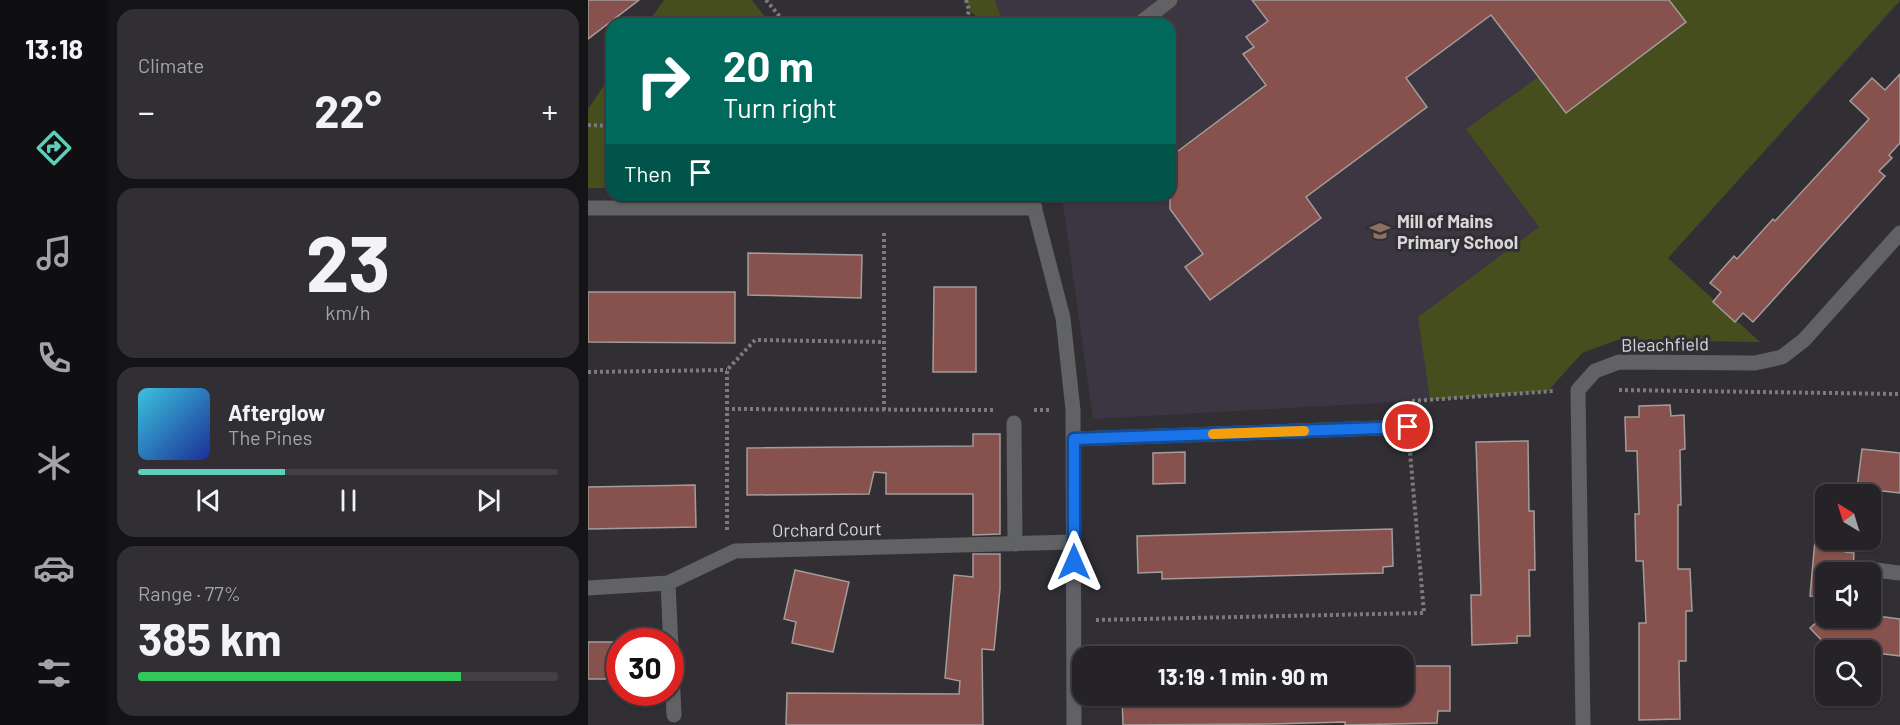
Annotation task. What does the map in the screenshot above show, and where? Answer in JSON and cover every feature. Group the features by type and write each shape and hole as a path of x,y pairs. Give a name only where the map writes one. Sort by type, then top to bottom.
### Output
{"street":[{"path":"1147,18 1170,0"},
{"path":"588,208 884,208 1033,202 1063,318 1073,410 1074,725"},
{"name":"Bleachfield","path":"1578,390 1595,371 1619,362 1755,363 1782,357 1804,340 1900,233"},
{"path":"1578,390 1583,725"},
{"path":"1014,423 1015,544"},
{"path":"1074,439 1408,427"},
{"name":"Orchard Court","path":"588,588 668,582 735,551 1073,542"},
{"path":"1881,571 1900,573"},
{"path":"668,582 674,715"}],"path":[{"path":"766,0 781,18"},
{"path":"966,0 969,10 967,18"},
{"path":"588,125 606,126"},
{"path":"884,208 884,410"},
{"path":"735,551 727,536 727,370 755,340 884,342"},
{"path":"588,372 727,370"},
{"path":"1407,401 1578,390 1900,394"},
{"path":"726,409 1002,410"},
{"path":"1024,410 1073,410"},
{"path":"1074,620 1424,613 1408,427"}],"shaded area":[{"name":"Mill of Mains Primary School","path":"995,0 1900,0 1548,391 1093,419 1062,201 1176,201 1176,18 1002,18"}],"green space":[{"path":"664,0 752,0 766,18 651,18"},
{"path":"966,0 995,0 1002,18 978,18 969,10"},
{"path":"1669,0 1900,0 1668,258 1760,342 1617,340 1582,353 1548,391 1430,400 1418,317 1539,227 1466,129 1538,77 1567,113 1685,22"},
{"path":"606,83 606,188 588,188 588,109"}],"building":[{"path":"588,0 639,0 615,18 606,18 606,25 588,39"},
{"path":"1252,0 1669,0 1686,22 1566,113 1491,15 1406,78 1427,107 1306,197 1321,218 1210,300 1185,267 1203,254 1170,209 1170,201 1176,201 1176,152 1266,85 1243,54 1254,47 1246,37 1268,21"},
{"path":"1900,74 1900,143 1889,155 1892,158 1879,171 1885,176 1753,322 1743,313 1735,322 1713,302 1721,292 1710,283 1734,256 1737,259 1773,219 1775,221 1869,119 1850,101 1872,78 1885,90"},
{"path":"748,253 862,255 861,298 748,295"},
{"path":"934,287 976,287 976,372 933,372"},
{"path":"588,292 735,292 735,343 588,342"},
{"path":"1670,405 1671,416 1684,415 1685,449 1680,450 1681,505 1678,505 1678,569 1690,569 1692,611 1686,611 1686,661 1679,661 1680,719 1639,720 1639,623 1646,623 1643,561 1636,561 1635,514 1639,514 1637,451 1626,451 1625,417 1639,417 1639,406"},
{"path":"973,434 1000,434 1000,534 973,535 973,494 886,494 886,473 874,472 869,494 747,495 747,448 973,446"},
{"path":"1528,441 1529,511 1534,511 1535,570 1529,570 1530,636 1517,636 1517,643 1472,645 1471,595 1481,595 1476,442"},
{"path":"1862,449 1900,453 1900,493 1881,491 1881,484 1858,484"},
{"path":"1185,452 1185,483 1153,484 1153,453"},
{"path":"695,485 696,527 588,529 588,487"},
{"path":"1392,529 1393,566 1383,567 1383,573 1162,579 1162,572 1138,573 1137,536"},
{"path":"1815,540 1815,550 1845,550 1845,552 1854,553 1854,562 1815,562 1815,596 1810,596"},
{"path":"973,554 1000,554 1000,589 994,650 982,649 983,725 786,725 787,693 959,694 960,681 945,678 954,575 973,577"},
{"path":"795,570 849,582 833,652 792,643 796,622 784,619"},
{"path":"1881,616 1900,619 1900,656 1881,654 1881,640 1821,640 1810,628 1815,624 1815,628 1881,628"},
{"path":"588,642 606,642 606,679 588,679"},
{"path":"1414,666 1450,666 1450,711 1438,711 1437,723 1123,725 1122,706 1414,706"}],"slow traffic":[{"path":"1213,434 1304,431"}],"place":[{"name":"Mill of Mains Primary School","path":"1380,231"}],"route":[{"path":"1074,562 1074,439 1408,427"}]}
